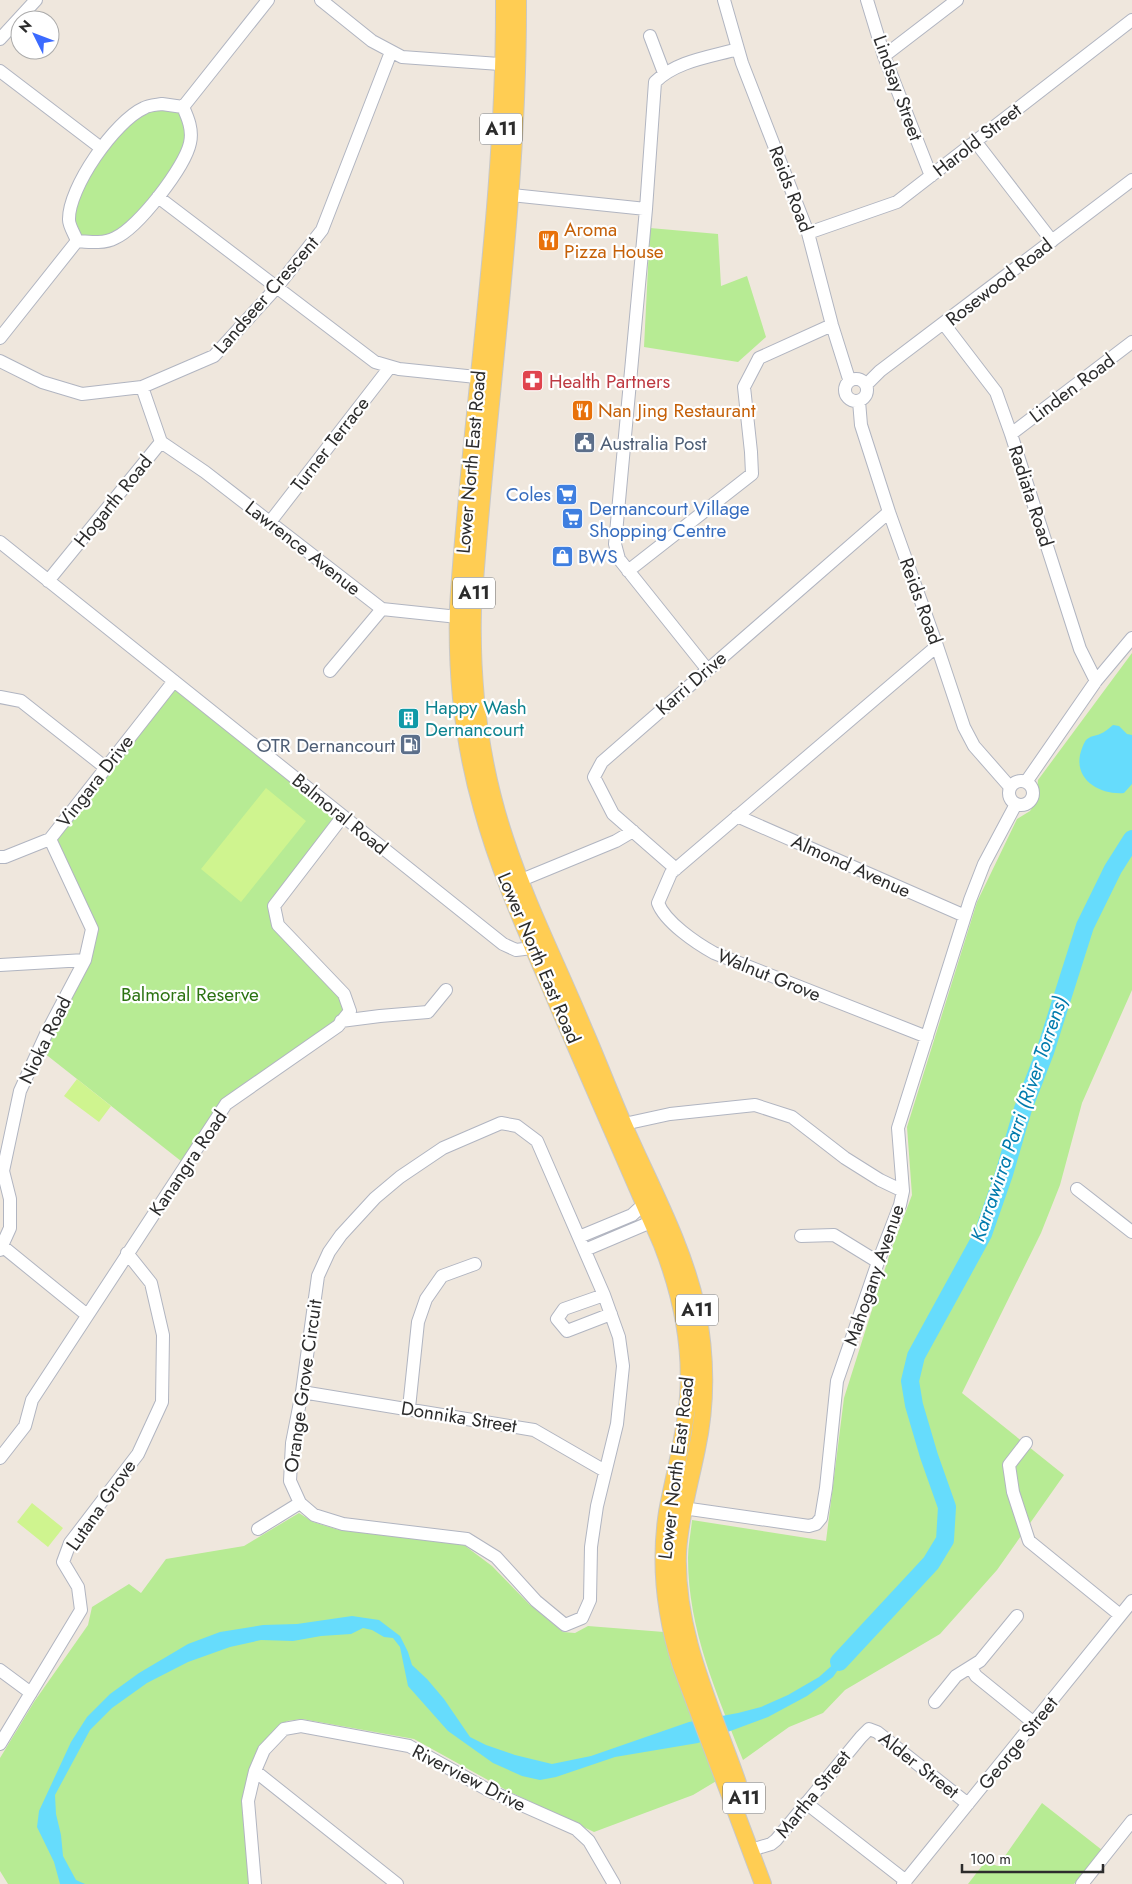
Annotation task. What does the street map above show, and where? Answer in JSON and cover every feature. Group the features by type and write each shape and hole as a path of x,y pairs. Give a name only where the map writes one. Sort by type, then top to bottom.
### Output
{"main road":[{"name":"Lower North East Road","path":"504,0 515,148 504,194 486,378 458,617 460,686 469,755 484,817 652,1205 687,1272 697,1312 703,1348 704,1394 697,1450 676,1507 664,1554 667,1605 677,1653 697,1688 756,1849 774,1884"},
{"name":"Lower North East Road","path":"510,65 518,0"},
{"name":"Lower North East Road","path":"486,378 475,586 473,668 477,716 489,782 505,839 514,883"},
{"name":"Lower North East Road","path":"652,1205 652,1222 676,1283 683,1314 688,1358 686,1412 676,1507"},
{"name":"Lower North East Road","path":"756,1849 763,1884"}],"street":[{"path":"0,39 36,0"},
{"path":"182,106 268,0"},
{"path":"320,0 372,41 391,52 407,58 510,65"},
{"name":"Reids Road","path":"724,0 738,49 808,232 832,324 848,376 852,380"},
{"name":"Lindsay Street","path":"867,0 884,56 931,176"},
{"path":"884,56 957,0"},
{"name":"Harold Street","path":"808,232 897,202 1132,20"},
{"path":"650,36 664,73"},
{"path":"708,669 619,559 615,544 646,210 655,82 664,73 680,65 738,49"},
{"name":"Landseer Crescent","path":"0,361 42,382 82,394 142,388 214,356 277,287 322,230 391,52"},
{"path":"0,71 102,148"},
{"path":"77,241 69,221 71,203 79,184 102,148 128,118 144,107 162,104 182,106"},
{"path":"77,241 96,242 115,239 130,228 158,197 184,161 191,142 190,122 182,106"},
{"path":"975,142 1052,241"},
{"name":"Rosewood Road","path":"866,385 880,372 1132,180"},
{"path":"504,194 646,210"},
{"path":"158,197 375,362 390,367 486,378"},
{"path":"0,338 77,241"},
{"path":"628,571 752,474 744,387 759,358 832,324"},
{"name":"Radiata Road","path":"944,324 996,392 1080,649 1096,681"},
{"name":"Linden Road","path":"1011,434 1130,348"},
{"name":"Turner Terrace","path":"270,522 390,367"},
{"path":"858,379 866,385 866,395 859,401 851,400 846,392 846,386 852,380 858,379"},
{"name":"Hogarth Road","path":"48,581 161,442 142,388"},
{"name":"Reids Road","path":"859,401 861,425 889,512 938,646 964,727 974,746 1010,788"},
{"name":"Lawrence Avenue","path":"161,442 205,472 382,609"},
{"name":"Karri Drive","path":"673,871 613,814 594,777 602,762 889,512"},
{"name":"Balmoral Road","path":"0,542 503,944 516,950 541,947"},
{"path":"330,671 382,609 458,617"},
{"path":"1026,782 1096,681 1132,638"},
{"path":"673,871 938,646"},
{"name":"Vingara Drive","path":"0,857 5,857 50,839 174,682"},
{"path":"0,697 21,701 106,768"},
{"path":"1015,782 1026,782 1032,787 1031,798 1026,804 1016,804 1010,798 1010,788 1015,782"},
{"name":"Mahogany Avenue","path":"676,1507 809,1526 816,1524 821,1518 837,1381 878,1262 900,1205 903,1191 898,1128 965,916 984,864 1016,804"},
{"path":"341,1022 350,1011 344,994 278,926 274,906 343,816"},
{"name":"Almond Avenue","path":"737,816 965,916"},
{"path":"514,883 616,841 632,831"},
{"name":"Nioka Road","path":"1,1248 10,1228 10,1199 3,1171 20,1091 47,1032 85,960 92,929 50,839"},
{"name":"Walnut Grove","path":"673,871 658,903 660,911 705,948 732,962 926,1037"},
{"path":"0,964 85,960"},
{"path":"341,1022 380,1016 428,1012 446,990"},
{"name":"Kanangra Road","path":"0,1458 25,1426 32,1400 86,1315 226,1104 338,1026 341,1022"},
{"path":"617,1125 670,1114 755,1105 792,1117 846,1158 880,1180 903,1191"},
{"name":"Orange Grove Circuit","path":"500,1123 518,1126 537,1141 585,1250 619,1337 623,1366 617,1424 597,1506 591,1547 590,1600 582,1618 565,1625 536,1600 496,1558 467,1539 343,1524 314,1515 300,1504 290,1481 292,1443 302,1392 318,1276 329,1252 341,1235 375,1198 400,1177 443,1148 500,1123"},
{"path":"1077,1188 1132,1232"},
{"path":"579,1237 652,1205"},
{"path":"585,1250 652,1222"},
{"path":"801,1236 834,1234 878,1262"},
{"path":"1,1248 86,1315"},
{"name":"Lutana Grove","path":"0,1744 81,1610 78,1587 63,1562 70,1543 138,1454 162,1402 163,1335 151,1283 127,1254"},
{"path":"409,1408 418,1322 426,1299 442,1276 474,1264"},
{"path":"604,1295 564,1309 557,1319 567,1330 611,1314"},
{"name":"Donnika Street","path":"302,1392 409,1408 534,1430 605,1471"},
{"path":"1026,1443 1008,1465 1013,1492 1029,1541 1120,1616"},
{"path":"258,1529 300,1504"},
{"name":"George Street","path":"904,1883 1132,1601"},
{"path":"935,1702 956,1676 980,1661 1017,1616"},
{"path":"971,1668 976,1676 1034,1723"},
{"path":"0,1670 31,1693"},
{"name":"Riverview Drive","path":"255,1884 248,1801 255,1771 264,1750 284,1729 302,1726 409,1746 488,1790 576,1829 589,1841 614,1884"},
{"name":"Alder Street","path":"869,1730 877,1732 968,1804"},
{"name":"Martha Street","path":"756,1849 774,1842 860,1737 869,1730"},
{"path":"255,1771 398,1884"},
{"path":"806,1802 904,1883"},
{"path":"1082,1884 1132,1822"}],"green space":[{"path":"144,107 183,107 190,123 184,161 115,239 77,241 71,203 101,148"},
{"path":"650,228 718,234 721,286 747,276 766,337 738,362 644,347"},
{"path":"1132,653 1132,990 1082,1103 1060,1185 1041,1233 962,1393 1064,1475 997,1570 940,1634 845,1690 823,1713 789,1727 743,1760 714,1686 693,1611 689,1585 688,1558 692,1520 826,1541 844,1398 890,1253 912,1195 907,1127 977,902 1017,819 1030,811 1038,800 1038,780"},
{"name":"Balmoral Reserve","path":"174,681 343,816 274,907 278,926 350,1011 226,1104 186,1165 39,1049 92,929 50,839"},
{"path":"266,788 306,821 241,902 201,869"},
{"path":"77,1079 111,1106 99,1122 64,1096"},
{"path":"32,1503 63,1528 48,1547 17,1522"},
{"path":"299,1513 313,1522 339,1530 464,1545 492,1566 529,1604 563,1632 575,1633 588,1626 664,1632 718,1780 693,1795 594,1832 506,1790 414,1739 302,1719 287,1721 273,1733 250,1768 249,1884 8,1884 0,1871 0,1758 34,1702 88,1625 92,1607 129,1584 141,1593 166,1559 244,1546"},
{"path":"1042,1803 1102,1850 1074,1884 968,1884 985,1862 998,1866"}],"water":[{"path":"1113,725 1119,726 1127,734 1132,735 1132,784 1124,793 1107,792 1099,789 1086,779 1080,764 1080,753 1086,740 1102,733"},
{"path":"352,1616 379,1620 400,1636 412,1665 444,1699 470,1737 515,1755 552,1764 591,1756 689,1722 761,1707 788,1695 819,1677 855,1645 833,1677 807,1696 768,1717 698,1743 615,1757 556,1777 540,1780 522,1776 493,1763 448,1731 408,1686 400,1647 393,1638 384,1637 372,1630 363,1628 351,1634 321,1636 293,1641 261,1640 230,1647 188,1662 147,1683 112,1708 90,1730 55,1795 63,1856 76,1880 85,1884 60,1884 54,1862 37,1827 39,1811 71,1742 87,1717 110,1694 139,1673 188,1644 220,1632 263,1625 297,1624"}],"waterway":[{"name":"Karrawirra Parri (River Torrens)","path":"839,1662 931,1563 945,1540 947,1507 914,1405 910,1381 916,1356 983,1234 1004,1174 1023,1109 1045,1052 1085,926 1113,869 1132,839"}],"place":[{"name":"Aroma Pizza House","path":"548,240"},
{"name":"Health Partners","path":"533,381"},
{"name":"Nan Jing Restaurant","path":"582,410"},
{"name":"Australia Post","path":"584,443"},
{"name":"Coles","path":"567,494"},
{"name":"Dernancourt Village Shopping Centre","path":"573,519"},
{"name":"BWS","path":"562,556"},
{"name":"Happy Wash Dernancourt","path":"409,718"},
{"name":"OTR Dernancourt","path":"411,745"}]}
